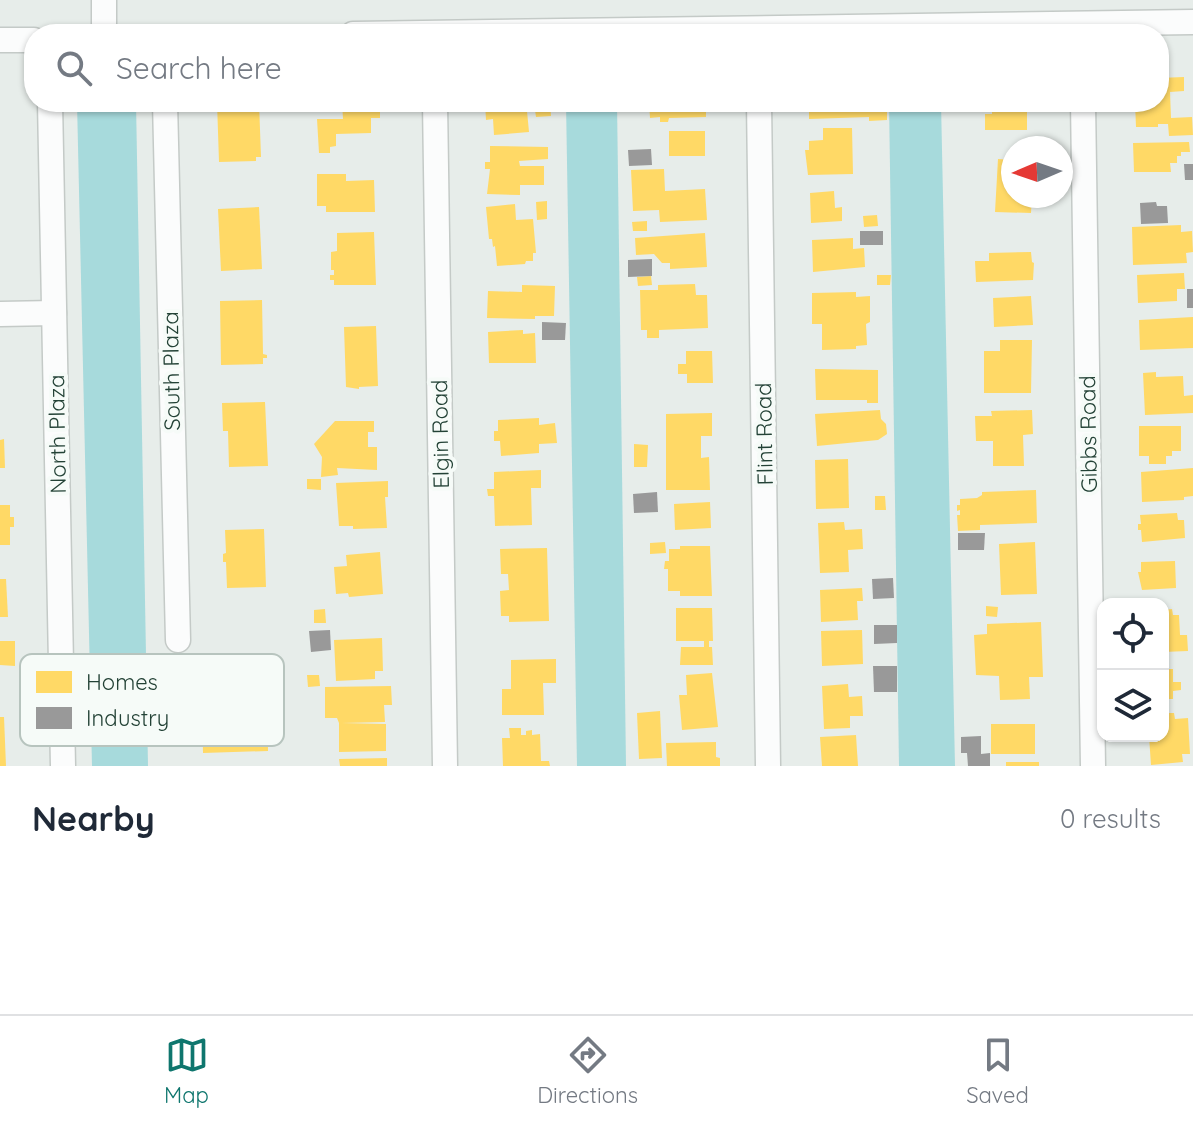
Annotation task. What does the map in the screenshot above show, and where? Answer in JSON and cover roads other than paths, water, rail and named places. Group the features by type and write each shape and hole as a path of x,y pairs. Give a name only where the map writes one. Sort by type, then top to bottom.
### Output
{"street":[{"path":"104,0 104,24"},
{"path":"946,24 1081,19 1193,22"},
{"path":"0,40 24,40"},
{"name":"North Plaza","path":"50,112 61,654"},
{"name":"South Plaza","path":"165,112 178,640"},
{"name":"Elgin Road","path":"435,112 445,766"},
{"name":"Flint Road","path":"759,112 768,766"},
{"name":"Gibbs Road","path":"1083,112 1093,766"},
{"path":"0,314 54,313"},
{"name":"North Plaza","path":"63,746 63,766"}],"water":[{"path":"77,112 136,112 146,654 89,654"},
{"path":"566,112 617,112 626,766 577,766"},
{"path":"889,112 941,112 955,766 899,766"},
{"path":"92,746 148,746 148,766 92,766"}]}
